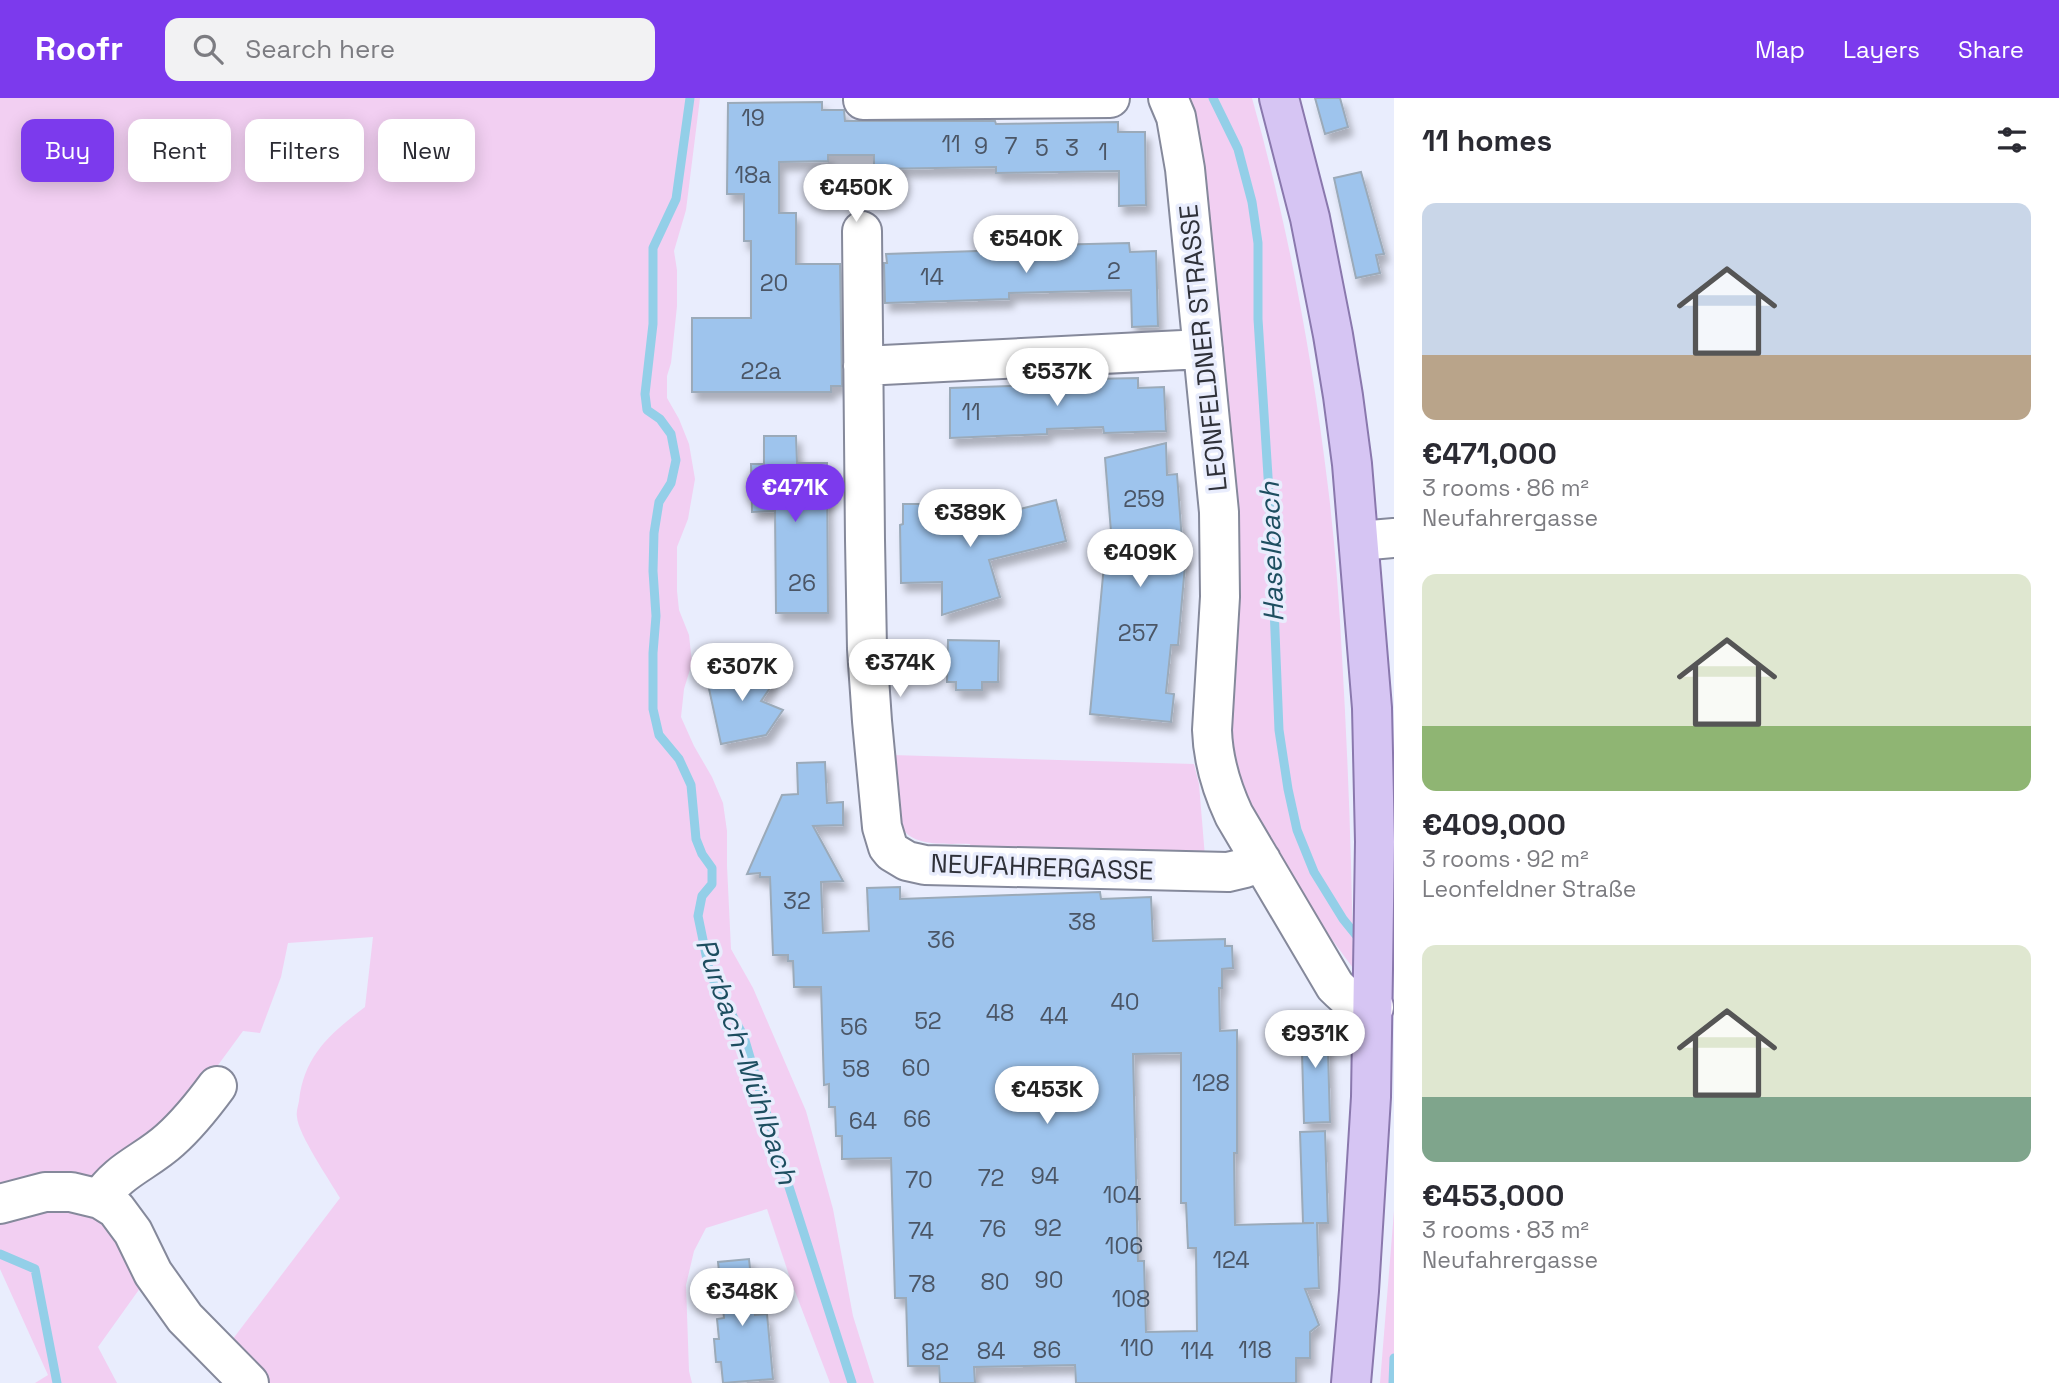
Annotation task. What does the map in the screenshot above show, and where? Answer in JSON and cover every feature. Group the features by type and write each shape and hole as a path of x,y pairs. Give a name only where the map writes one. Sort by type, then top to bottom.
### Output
{"main road":[{"path":"1279,98 1310,218 1334,335 1352,464 1376,539 1372,714 1375,803 1374,992 1365,1210 1350,1383"}],"street":[{"path":"863,100 1110,98"},
{"name":"LEONFELDNER STRASSE","path":"1168,98 1176,117 1185,169 1216,477 1220,597 1212,720 1213,752 1223,790 1234,815 1335,986 1361,1006 1374,992"},
{"name":"NEUFAHRERGASSE","path":"862,231 868,661 882,827 888,847 907,861 925,865 1228,872 1261,860"},
{"path":"863,366 1203,349"},
{"path":"100,1199 119,1175 169,1141 217,1086"},
{"path":"0,1204 21,1197 57,1191 100,1199 116,1209 133,1232 153,1273 185,1318 249,1383"}],"shaded area":[{"path":"0,98 700,98 686,210 674,251 677,306 671,363 667,376 667,398 689,444 695,479 688,519 677,547 679,610 689,635 692,663 684,689 681,717 723,803 727,831 731,949 753,988 806,1111 833,1209 853,1316 874,1383 830,1383 767,1209 706,1228 694,1251 686,1285 689,1371 692,1383 260,1383 226,1348 340,1198 303,1134 297,1111 302,1085 313,1058 330,1036 365,1007 373,937 288,943 281,977 260,1033 243,1031 194,1098 112,1170 83,1179 0,1195"},
{"path":"1187,98 1252,98 1298,291 1322,438 1336,572 1348,773 1353,968 1271,850 1243,798 1230,757"},
{"path":"892,755 1194,764 1199,784 1205,857 971,850 970,844 924,842 915,839 902,828"},
{"path":"73,1204 117,1226 148,1277 98,1347 117,1383 35,1383 48,1375 0,1269 0,1214"},
{"path":"1394,1211 1394,1383 1380,1383"}],"building":[{"path":"1315,98 1340,98 1348,127 1325,134"},
{"path":"822,102 822,110 844,110 845,121 995,121 996,124 1118,122 1118,132 1145,132 1146,205 1119,206 1119,171 996,173 996,167 874,169 874,155 828,155 828,161 779,162 779,213 796,213 796,264 840,264 842,386 831,386 831,392 692,392 692,318 751,318 751,241 744,241 744,194 727,194 728,103"},
{"path":"1361,172 1384,254 1376,255 1380,273 1356,278 1334,178"},
{"path":"1129,243 1130,252 1156,251 1158,326 1132,327 1131,290 1009,293 1009,299 885,303 886,254 1008,250 1008,246"},
{"path":"1138,378 1138,388 1164,387 1166,431 1104,433 1103,427 1047,429 1047,434 950,438 950,388 1045,385 1045,380"},
{"path":"764,436 796,436 797,463 827,463 828,613 776,613 775,511 752,512 751,464 764,464"},
{"path":"1166,443 1167,475 1177,474 1183,554 1186,554 1178,645 1171,645 1166,693 1174,694 1171,722 1090,714 1106,544 1112,544 1105,458"},
{"path":"1056,500 1066,541 989,560 1000,597 942,615 942,582 901,583 900,525 903,524 903,504 943,504 944,528"},
{"path":"948,640 999,641 998,682 982,682 982,690 956,690 956,682 947,682"},
{"path":"752,665 771,676 772,685 761,701 783,710 766,735 721,744 706,675"},
{"path":"825,762 827,803 843,802 843,825 813,826 843,881 821,882 823,933 869,931 867,888 900,887 900,899 1100,892 1101,899 1151,897 1153,941 1225,939 1225,946 1232,946 1233,968 1222,969 1222,988 1219,988 1220,1031 1237,1030 1235,1225 1314,1223 1303,1223 1300,1132 1325,1131 1328,1223 1317,1223 1319,1288 1305,1289 1319,1325 1310,1332 1310,1358 1296,1358 1296,1383 1076,1383 1075,1365 974,1367 975,1383 940,1383 939,1366 908,1366 906,1298 895,1298 891,1158 842,1159 842,1136 836,1136 835,1107 829,1107 829,1084 824,1085 821,987 794,987 793,961 788,961 788,955 773,955 770,877 760,877 760,873 747,874 782,795 798,794 797,763","holes":["1181,1053 1181,1203 1186,1203 1188,1248 1196,1248 1197,1331 1146,1332 1144,1261 1138,1261 1133,1054"]},
{"path":"1301,1017 1327,1017 1330,1122 1304,1123"},
{"path":"749,1259 755,1315 767,1314 773,1379 723,1383 721,1362 716,1362 714,1339 719,1339 717,1319 724,1318 718,1262"}],"waterway":[{"name":"Purbach-Mühlbach","path":"690,98 676,199 653,248 653,324 645,394 647,410 660,419 671,434 676,460 671,483 659,502 654,533 656,616 653,709 659,735 679,759 691,785 696,839 712,868 712,884 702,896 698,916 710,974 744,1037 852,1383"},
{"name":"Haselbach","path":"1213,98 1238,149 1252,202 1258,243 1258,319 1270,508 1279,730 1288,789 1297,830 1314,872 1343,919 1360,940"},
{"path":"0,1254 35,1269 57,1383"},
{"name":"Haselbach","path":"1393,1383 1394,1358"}]}
